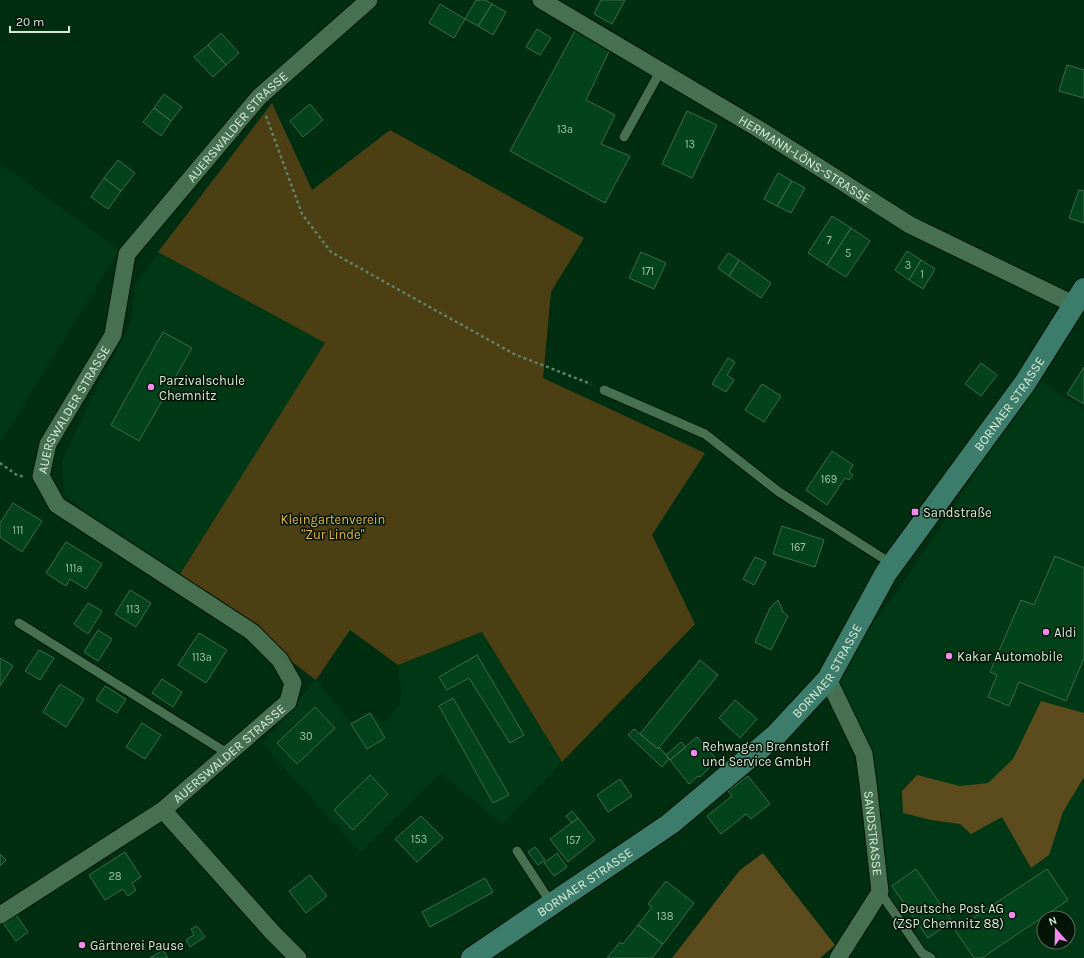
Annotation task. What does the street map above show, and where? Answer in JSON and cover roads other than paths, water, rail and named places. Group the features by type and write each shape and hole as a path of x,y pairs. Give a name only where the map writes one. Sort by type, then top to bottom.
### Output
{"main road":[{"name":"BORNAER STRASSE","path":"472,958 551,903 670,824 776,735 828,680 892,564 1025,383 1079,297"}],"street":[{"name":"AUERSWALDER STRASSE","path":"0,915 163,810 227,753 288,702 292,683 280,660 252,632 57,505 41,476 48,444 113,334 127,254 259,97 369,0"},
{"name":"HERMANN-LÖNS-STRASSE","path":"541,0 757,128 910,225 1079,297"},
{"name":"SANDSTRASSE","path":"828,680 864,754 880,892 838,958"},
{"name":"AUERSWALDER STRASSE","path":"163,810 272,932 298,958"}],"lane":[{"path":"624,137 660,70"},
{"path":"604,390 705,434 779,492 892,564"},
{"path":"19,623 227,753"},
{"path":"517,851 551,903"},
{"path":"880,892 922,954 931,958"}],"place":[{"name":"Parzivalschule Chemnitz","path":"151,387"},
{"name":"Sandstraße","path":"915,512"},
{"name":"Aldi","path":"1046,632"},
{"name":"Kakar Automobile","path":"949,656"},
{"name":"Rehwagen Brennstoff und Service GmbH","path":"694,753"},
{"name":"Deutsche Post AG (ZSP Chemnitz 88)","path":"1012,915"},
{"name":"Gärtnerei Pause","path":"82,945"}],"park label":[{"name":"Kleingartenverein \"Zur Linde\"","path":"333,526"}]}
